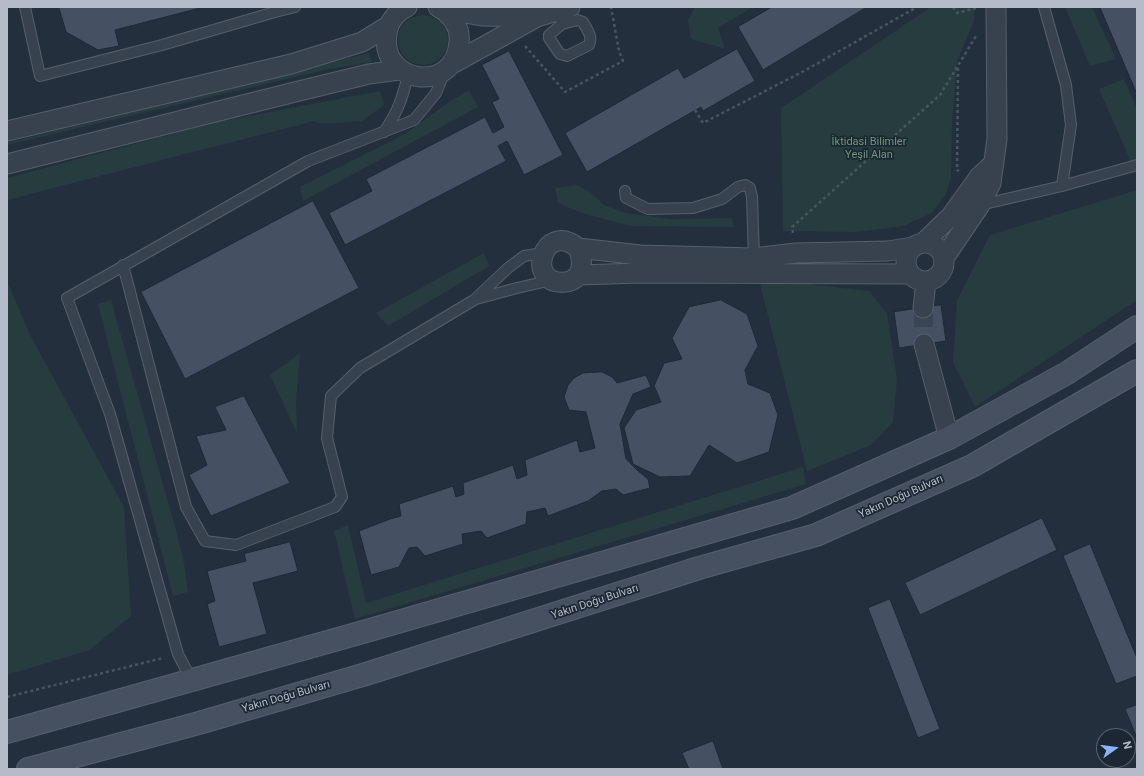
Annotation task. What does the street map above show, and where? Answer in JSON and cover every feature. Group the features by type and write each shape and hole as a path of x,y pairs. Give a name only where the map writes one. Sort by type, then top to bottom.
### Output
{"main road":[{"path":"7,732 142,693 192,681 792,508 949,438 1067,373 1137,327"},
{"name":"Yakın Doğu Bulvarı","path":"28,769 199,723 366,674 699,568 816,535 972,466 1137,371"}],"street":[{"path":"440,8 482,16 537,17 564,14"},
{"path":"440,8 452,18 458,28 460,40 458,53 448,67"},
{"path":"944,258 980,205 991,183 997,139 992,9"},
{"path":"397,14 385,38 387,50 391,61 404,72 417,78 427,78 436,75 537,17"},
{"path":"7,130 291,64 362,42 397,14"},
{"path":"7,164 369,74 404,72"},
{"path":"923,308 918,278 905,263 909,251 951,216 979,178 994,163"},
{"path":"564,241 572,243 578,248 582,256 582,265 578,275 567,282 558,282 548,278 540,263 543,253 551,243 564,241"},
{"path":"578,248 640,255 754,258 796,253 888,251 928,243 938,248 944,258 942,271 933,280 918,278 640,273 578,275"},
{"path":"924,344 949,438"}],"lane":[{"path":"25,7 40,76 162,45 275,9 296,7"},
{"path":"1044,7 1066,85 1071,125 1062,186"},
{"path":"192,681 178,654 110,414 67,298 308,161 414,120 436,94 448,67"},
{"path":"384,132 396,114 402,98 404,72"},
{"path":"980,205 1062,186 1137,164"},
{"path":"625,191 626,198 648,209 694,208 722,199 738,187 744,185 750,188 752,197 754,258"},
{"path":"124,265 186,507 205,541 236,545 335,507 342,497 327,438 331,396 360,368 474,300 508,268 524,256 543,253"},
{"path":"474,300 552,280"}],"path":[{"path":"695,110 703,123 804,71 917,7"},
{"path":"954,7 957,13 979,7 992,9"},
{"path":"796,253 792,227 940,95 976,35"},
{"path":"958,67 957,170 979,178"},
{"path":"7,697 178,654"}],"green space":[{"path":"695,7 753,7 718,28 725,49 691,39 688,20"},
{"name":"İktidasi Bilimler Yeşil Alan","path":"928,7 975,7 974,21 957,61 952,123 951,178 946,194 932,213 903,226 855,232 783,231 781,108 928,9"},
{"path":"1065,7 1092,7 1116,59 1090,66"},
{"path":"418,15 428,15 441,22 448,35 448,45 441,58 428,65 418,65 409,61 402,54 398,45 398,35 402,26 409,19"},
{"path":"369,53 372,62 329,69 7,145 7,143"},
{"path":"1124,79 1137,109 1137,159 1131,162 1099,89"},
{"path":"469,90 478,107 303,201 300,187 405,134 449,102"},
{"path":"380,91 384,105 362,121 323,124 314,121 7,200 7,178 217,122"},
{"path":"576,185 590,192 604,205 625,213 671,219 732,218 734,227 631,226 582,213 558,203 555,188"},
{"path":"1137,190 1137,300 975,407 953,362 957,301 990,235"},
{"path":"484,253 489,266 388,326 376,313"},
{"path":"7,281 30,335 124,507 131,616 90,650 7,675"},
{"path":"791,282 869,291 887,313 897,379 893,422 871,445 807,471 760,284"},
{"path":"111,300 184,563 188,592 173,596 98,304"},
{"path":"300,353 296,403 297,433 270,375"},
{"path":"803,467 806,484 355,619 334,531 348,525 366,603"}],"building":[{"path":"204,7 115,30 119,46 98,50 66,32 59,8"},
{"path":"772,7 867,7 763,70 738,27"},
{"path":"1100,7 1137,7 1137,94"},
{"path":"737,49 755,81 703,111 701,107 587,172 565,133 678,68 684,78"},
{"path":"509,51 563,155 524,175 507,141 498,146 506,161 345,245 329,213 372,191 366,179 485,117 493,133 504,127 492,102 499,99 482,65"},
{"path":"313,201 359,288 185,379 141,292"},
{"path":"721,300 747,314 758,346 745,370 748,384 770,393 778,415 769,452 737,463 709,445 690,476 660,477 633,464 624,428 636,410 661,402 654,386 664,363 682,359 672,338 689,307"},
{"path":"941,305 946,341 899,348 894,312"},
{"path":"602,372 612,377 617,383 646,375 651,387 633,394 620,424 626,459 648,479 650,488 623,495 616,489 602,491 588,501 548,516 545,508 527,512 526,524 487,538 481,531 462,534 463,544 425,556 417,547 409,548 399,567 371,575 359,531 401,516 399,504 453,486 456,497 464,494 463,483 513,465 517,479 527,475 525,460 577,440 580,452 595,448 586,412 569,410 564,397 568,385 574,378 583,373"},
{"path":"244,396 290,483 211,516 189,475 207,465 196,436 226,430 215,407"},
{"path":"1042,518 1057,550 920,615 905,583"},
{"path":"290,542 298,571 253,583 267,634 219,647 207,604 215,601 207,571 246,561 244,554"},
{"path":"1090,544 1137,658 1137,676 1116,684 1063,556"},
{"path":"890,599 940,729 918,738 868,608"},
{"path":"1137,705 1137,738 1136,728 1133,728 1125,709"},
{"path":"713,741 723,769 689,769 682,753"}],"tunnel":[{"path":"923,308 924,344"}]}
